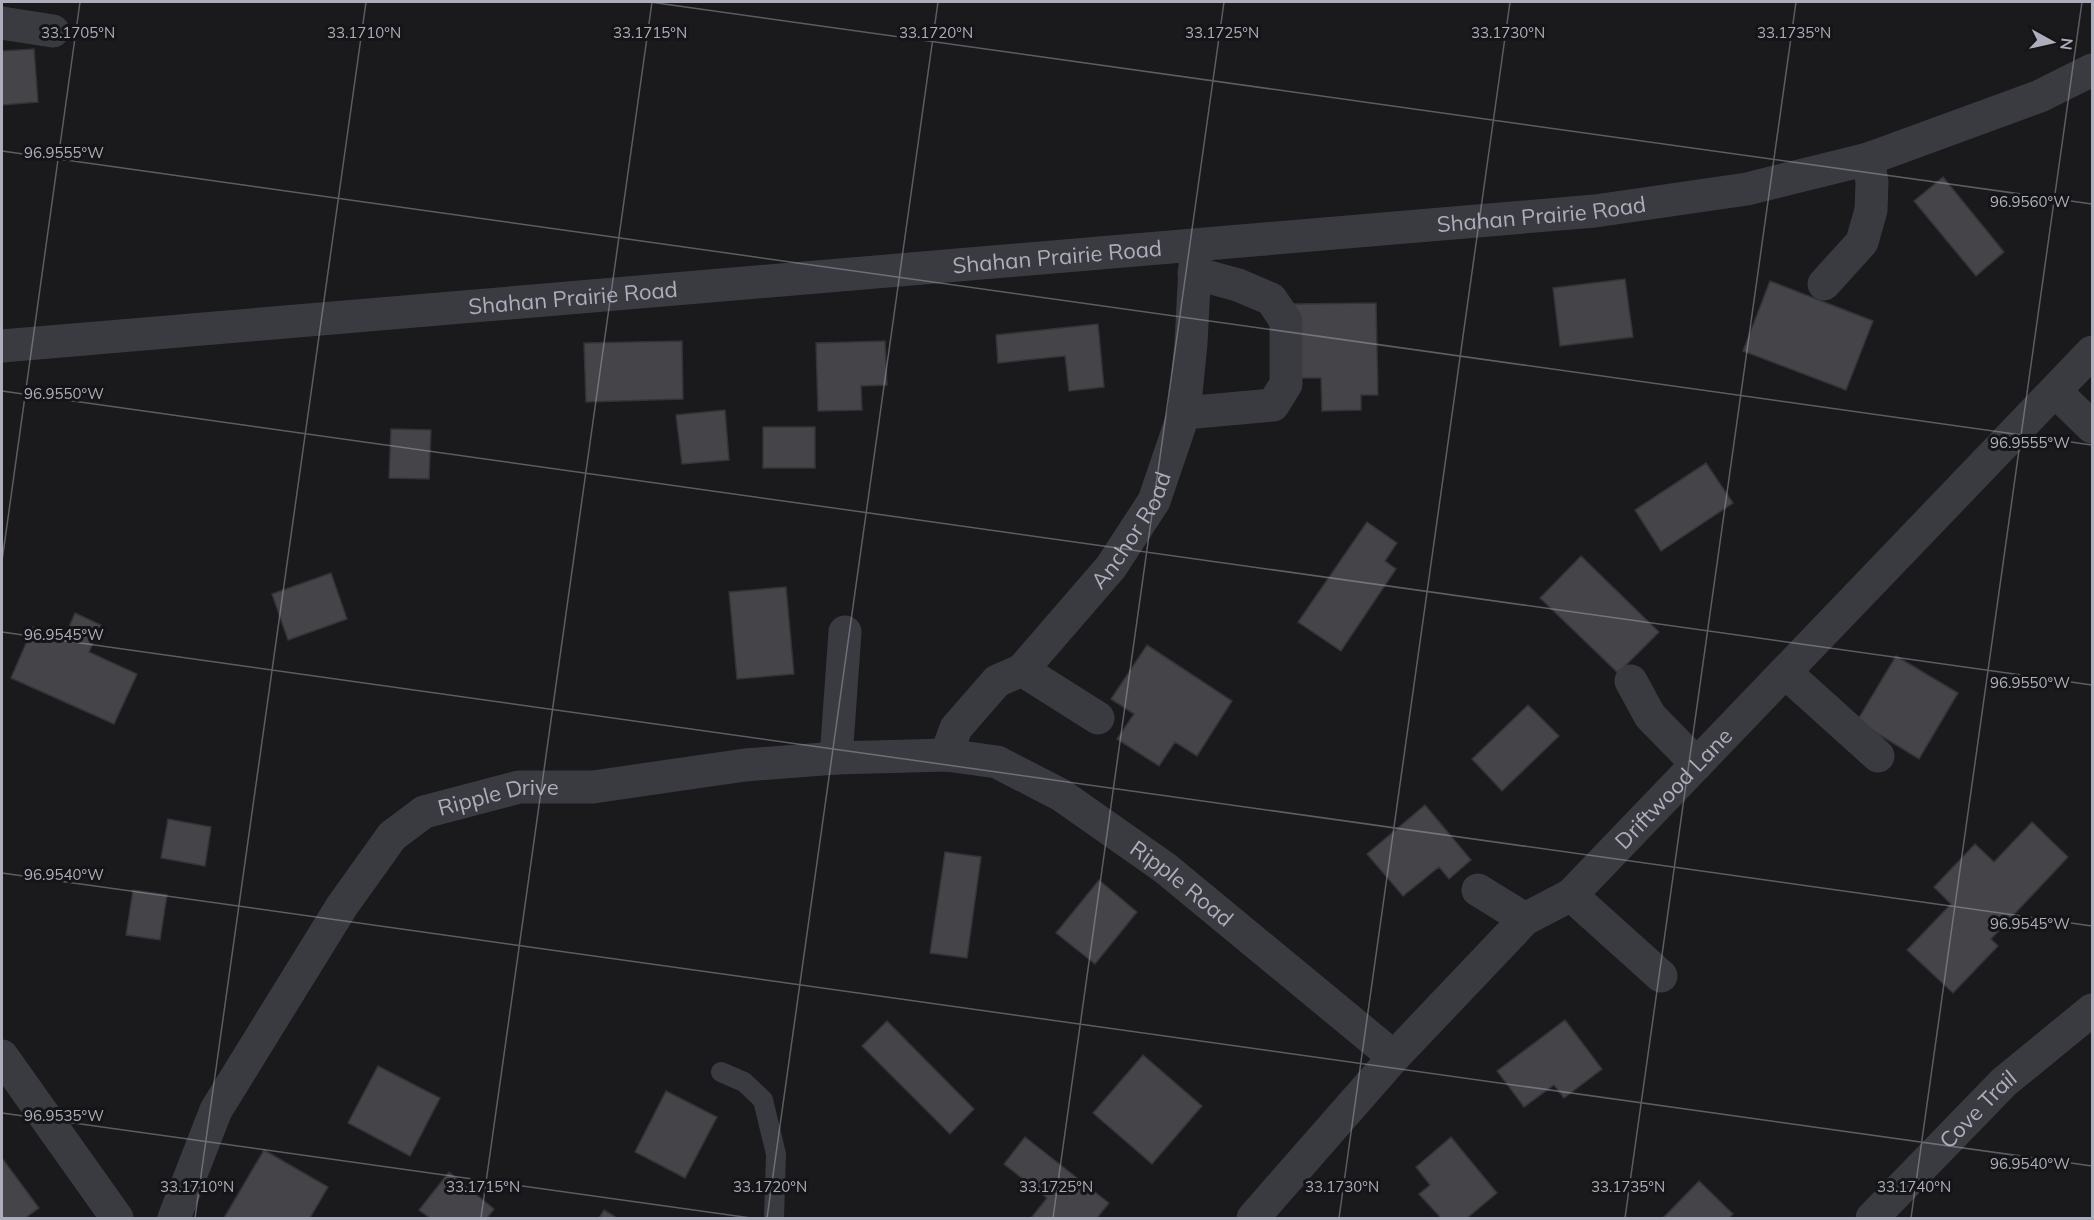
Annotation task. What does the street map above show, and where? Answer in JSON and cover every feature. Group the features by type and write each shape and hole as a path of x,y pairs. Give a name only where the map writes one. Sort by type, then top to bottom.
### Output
{"street":[{"path":"2,23 53,31"},
{"name":"Shahan Prairie Road","path":"2,344 1195,260 1595,211 1747,189 1868,159 2040,96 2092,70"},
{"path":"1824,284 1862,242 1871,210 1872,182 1868,159"},
{"path":"1184,413 1274,405 1286,384 1286,321 1270,299 1238,285 1195,260"},
{"name":"Anchor Road","path":"946,755 956,728 997,681 1022,670 1111,567 1154,501 1184,413 1191,343 1195,260"},
{"name":"Driftwood Lane","path":"1252,1218 1394,1057 1525,919 1571,895 2092,352"},
{"path":"2056,392 2092,427"},
{"path":"836,758 844,632"},
{"path":"1022,670 1098,718"},
{"path":"1785,672 1878,756"},
{"path":"1630,681 1650,716 1697,764"},
{"name":"Ripple Drive","path":"174,1218 216,1110 342,906 392,836 424,812 519,787 593,787 745,765 836,758 946,755"},
{"name":"Ripple Road","path":"946,755 997,762 1061,795 1166,868 1394,1057"},
{"path":"1478,890 1525,919"},
{"path":"1571,895 1660,976"},
{"name":"Cove Trail","path":"1872,1218 2004,1082 2092,1010"},
{"path":"6,1072 117,1218"}],"lane":[{"path":"721,1072 744,1082 763,1100 776,1154 774,1218"}],"building":[{"path":"34,49 38,102 2,105 2,51"},
{"path":"1943,177 2004,252 1976,276 1914,201"},
{"path":"1625,279 1633,337 1560,346 1553,288"},
{"path":"1770,281 1873,321 1846,390 1743,351"},
{"path":"1376,303 1378,395 1361,395 1361,410 1322,411 1321,378 1294,378 1293,304"},
{"path":"1098,324 1104,387 1069,391 1065,356 998,363 996,335"},
{"path":"682,341 683,399 586,402 584,343"},
{"path":"885,341 887,385 861,386 862,410 818,411 816,343"},
{"path":"725,410 729,460 682,464 676,415"},
{"path":"763,427 815,427 815,468 763,468"},
{"path":"391,429 431,430 429,479 389,478"},
{"path":"1706,463 1733,503 1661,551 1635,510"},
{"path":"1367,522 1397,543 1385,561 1396,569 1341,651 1298,622"},
{"path":"1581,556 1659,632 1618,673 1540,598"},
{"path":"331,573 347,619 288,640 272,594"},
{"path":"786,587 794,674 737,679 729,592"},
{"path":"75,613 101,625 89,652 137,674 114,724 11,678 33,627 63,641"},
{"path":"1147,645 1232,701 1197,756 1175,742 1159,766 1117,739 1134,714 1111,699"},
{"path":"1896,656 1958,693 1919,759 1857,721"},
{"path":"1528,705 1559,736 1502,791 1472,759"},
{"path":"1425,805 1471,860 1449,879 1439,867 1403,896 1367,854"},
{"path":"168,819 211,827 205,866 161,858"},
{"path":"2032,822 2068,857 1991,939 1998,946 1953,993 1907,950 1951,904 1934,887 1975,844 1994,862"},
{"path":"945,852 981,857 967,958 930,953"},
{"path":"1099,880 1137,912 1095,964 1056,933"},
{"path":"133,890 167,895 160,940 126,935"},
{"path":"1565,1020 1602,1069 1564,1098 1554,1085 1524,1107 1497,1071"},
{"path":"887,1021 974,1109 950,1134 862,1046"},
{"path":"1143,1055 1202,1106 1152,1164 1093,1113"},
{"path":"378,1066 440,1098 410,1156 348,1123"},
{"path":"666,1091 717,1117 685,1178 635,1152"},
{"path":"1025,1137 1109,1203 1097,1218 1031,1218 1047,1198 1004,1164"},
{"path":"1451,1137 1497,1193 1467,1218 1441,1218 1419,1194 1430,1185 1416,1167"},
{"path":"264,1150 328,1187 310,1218 224,1218"},
{"path":"2,1158 39,1208 25,1218 2,1218"},
{"path":"449,1172 494,1209 487,1218 430,1218 419,1210"},
{"path":"1699,1181 1733,1214 1729,1218 1663,1218"},
{"path":"604,1210 617,1218 599,1218"}]}
